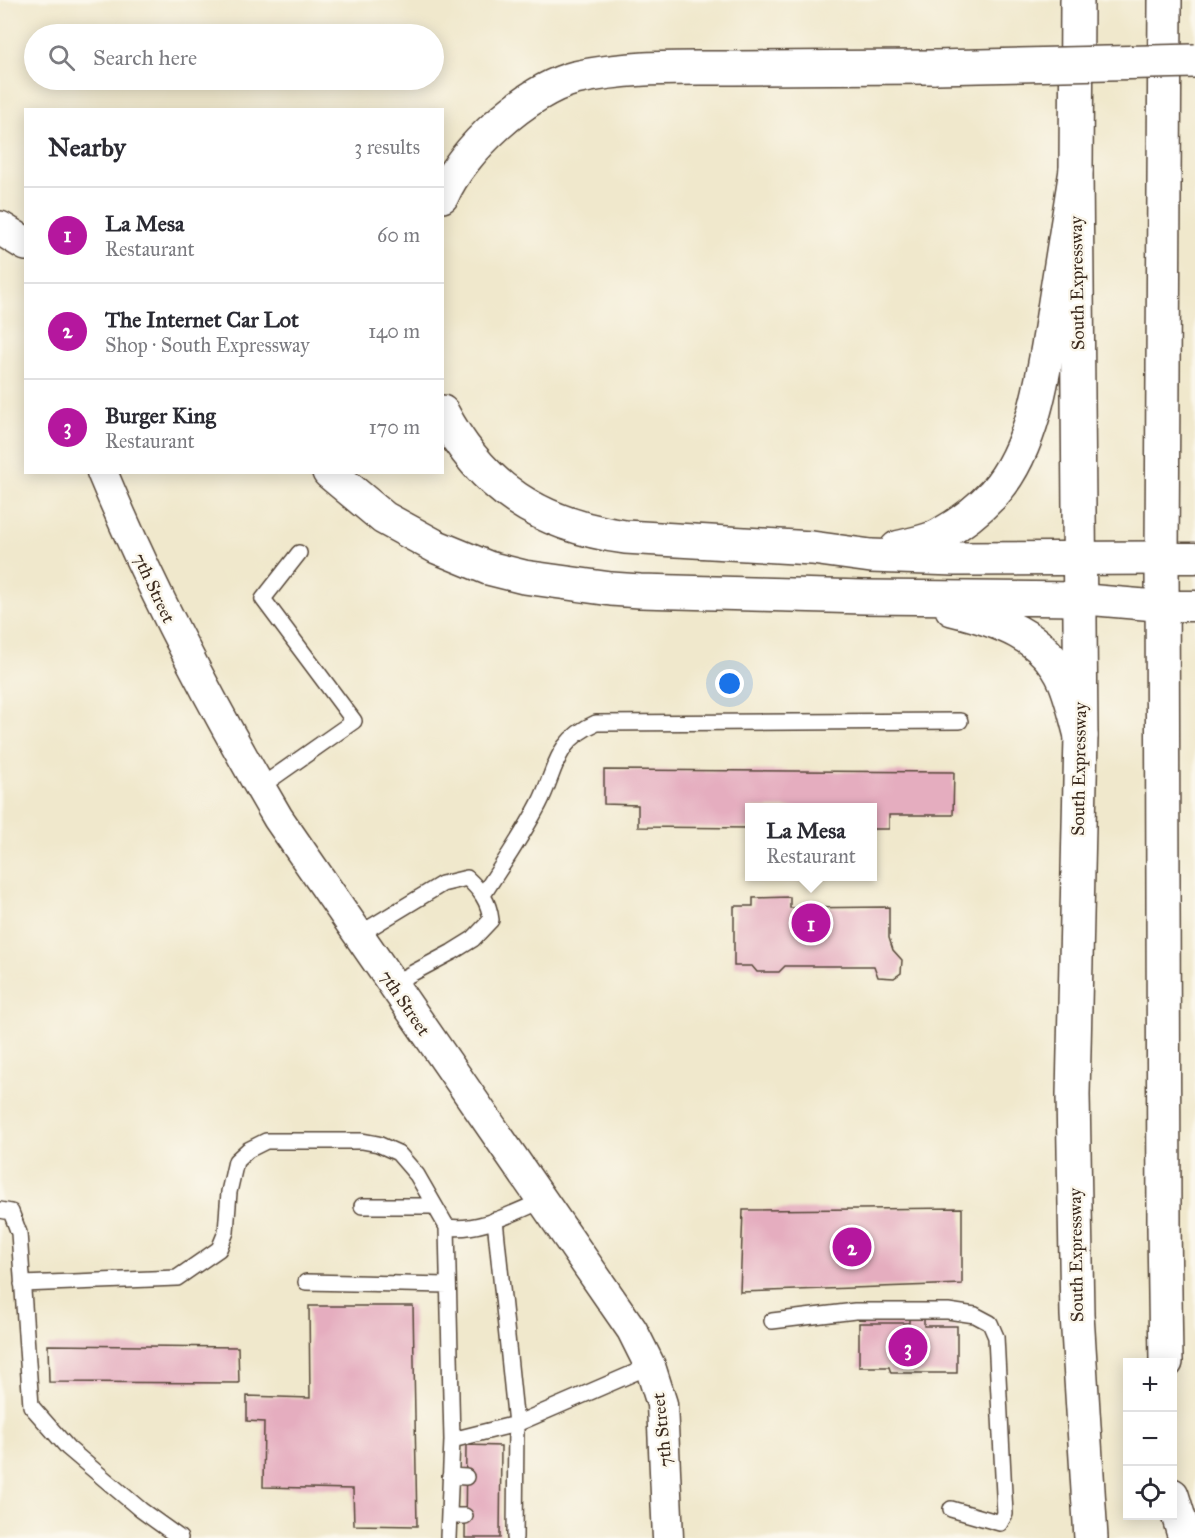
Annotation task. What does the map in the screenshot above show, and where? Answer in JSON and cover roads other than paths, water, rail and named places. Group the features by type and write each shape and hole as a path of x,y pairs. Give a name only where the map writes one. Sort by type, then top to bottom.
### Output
{"main road":[{"name":"South Expressway","path":"1077,0 1076,170 1081,736 1073,1095 1077,1315 1091,1538"},
{"path":"1165,0 1162,606 1166,1358"},
{"path":"444,193 465,159 517,108 544,92 574,79 655,69 935,67 1195,61"},
{"path":"871,556 939,536 975,511 995,492 1022,449 1035,411 1051,331 1076,170"},
{"path":"0,228 24,243"},
{"path":"444,416 457,439 492,480 527,506 565,524 595,533 625,537 801,548 871,556 955,559 1162,558"},
{"path":"330,474 384,518 437,547 488,568 524,578 640,591 864,597 1080,599"},
{"path":"864,597 948,608 985,617 1034,641 1051,657 1065,682 1081,736"},
{"path":"1072,1538 1085,1449"},
{"path":"1177,1509 1185,1538"},
{"path":"1174,1520 1175,1538"}],"street":[{"name":"7th Street","path":"103,474 160,603 226,729 278,818 632,1330 650,1366 662,1404 668,1538"},
{"path":"1162,558 1195,558"},
{"path":"1080,599 1162,606 1195,606"}],"lane":[{"path":"260,787 354,721 263,599 299,553"},
{"path":"483,895 540,803 557,757 583,728 596,723 960,720"},
{"path":"358,935 442,884 467,878 483,895 490,907 491,920 473,939 392,984"},
{"path":"22,1284 177,1278 219,1249 226,1232 229,1192 236,1161 248,1150 266,1141 362,1141 378,1144 398,1153 417,1175 447,1227 452,1440 448,1538"},
{"path":"447,1227 460,1229 495,1220 542,1201"},
{"path":"362,1206 434,1206"},
{"path":"0,1210 12,1212 19,1233 32,1406 68,1448 141,1510 180,1538"},
{"path":"495,1220 516,1424 508,1476 508,1515 515,1538"},
{"path":"306,1282 448,1285"},
{"path":"772,1321 855,1311 948,1311 975,1315 990,1323 996,1337 1005,1514 1000,1523 951,1509"},
{"path":"452,1440 516,1424 650,1366"},
{"path":"450,1476 466,1477"},
{"path":"449,1516 465,1516"}],"place":[{"name":"La Mesa","path":"811,923"},
{"name":"The Internet Car Lot","path":"852,1247"},
{"name":"Burger King","path":"908,1347"}]}
